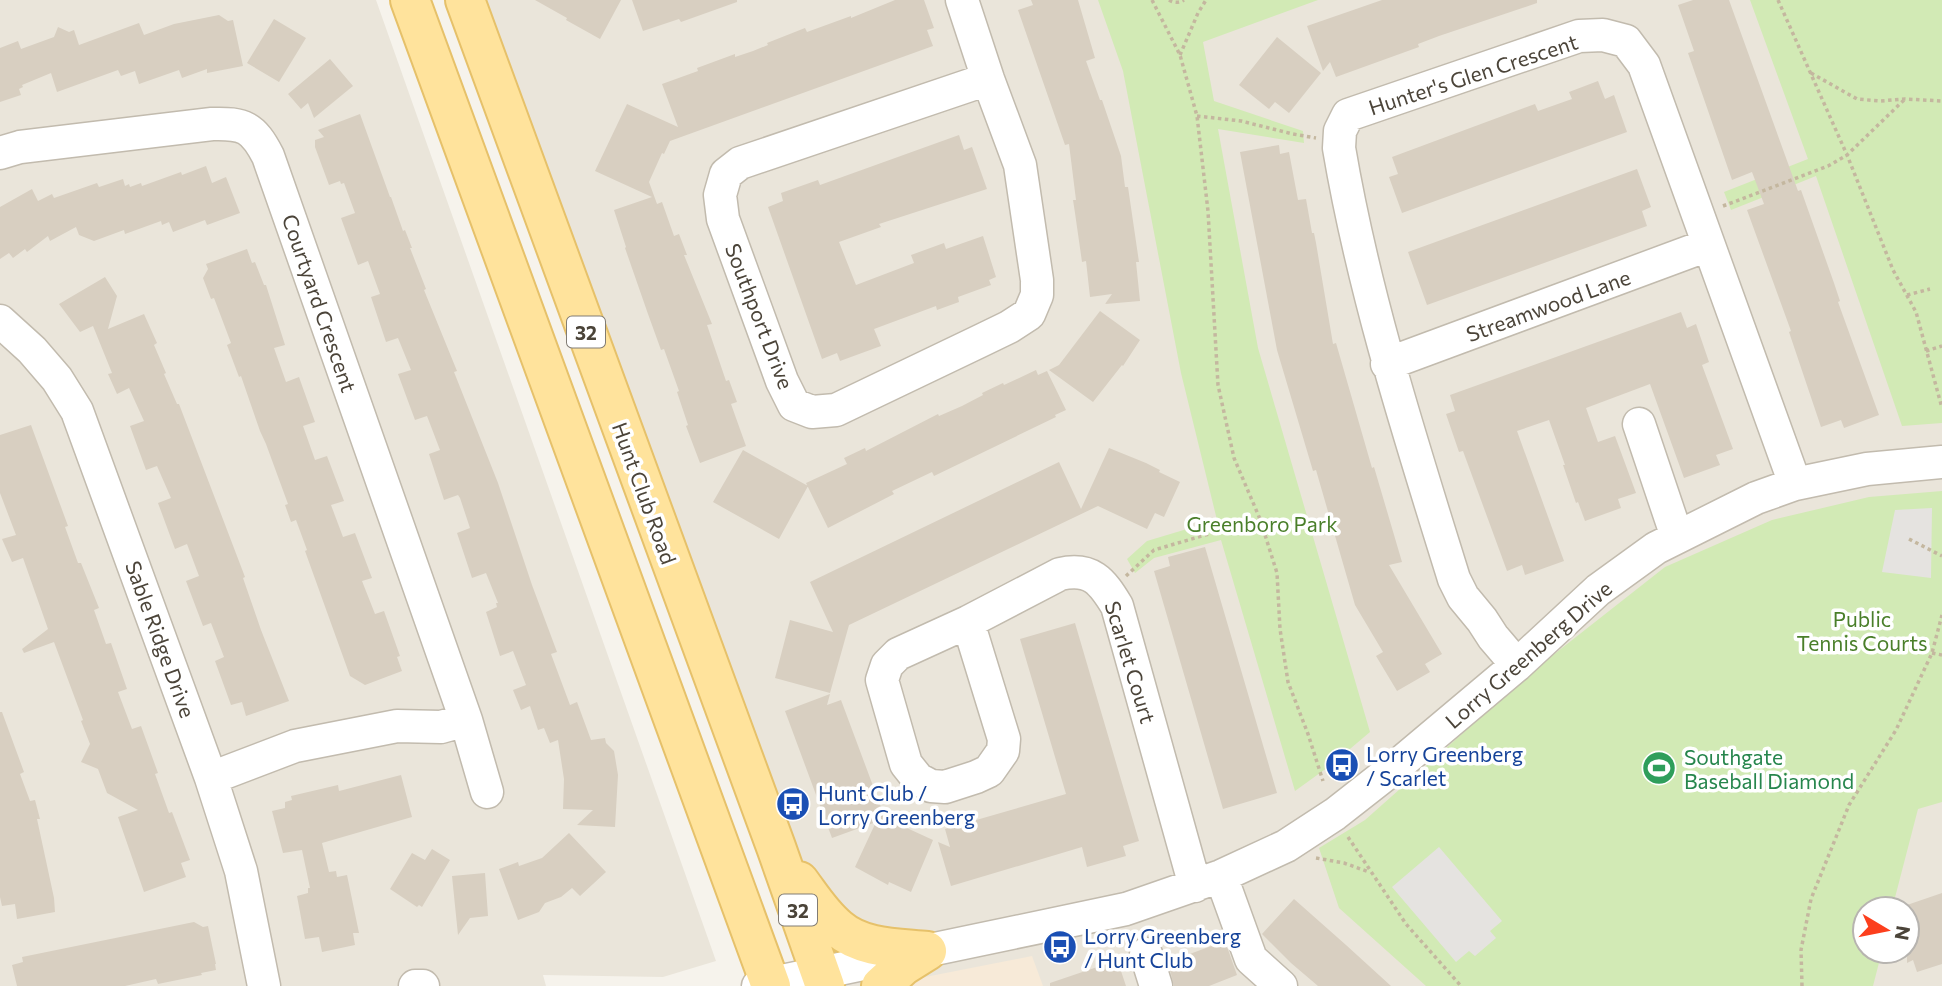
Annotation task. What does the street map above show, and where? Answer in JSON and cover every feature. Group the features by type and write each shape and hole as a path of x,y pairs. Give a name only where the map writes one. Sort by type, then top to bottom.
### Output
{"main road":[{"name":"32","path":"410,0 766,985"},
{"name":"Hunt Club Road","path":"465,0 822,979"},
{"path":"776,847 820,909 839,930 874,945 928,951"},
{"path":"881,986 903,966 928,951"}],"street":[{"name":"Southport Drive","path":"962,0 1020,165 1037,295 1029,314 1009,327 836,411 812,412 794,405 782,382 723,219 720,195 726,174 740,163 988,79"},
{"name":"Hunter's Glen Crescent","path":"1339,141 1340,131 1348,115 1578,36 1604,35 1626,41 1644,65 1795,484"},
{"name":"Courtyard Crescent","path":"0,153 20,147 212,124 240,125 259,139 268,156 466,720 487,792"},
{"path":"1339,141 1372,308 1454,579 1463,597 1517,665"},
{"name":"Streamwood Lane","path":"1387,364 1708,245"},
{"name":"Sable Ridge Drive","path":"0,321 32,350 57,379 76,411 211,778 241,871 264,986"},
{"path":"1639,424 1677,537"},
{"name":"Lorry Greenberg Drive","path":"766,985 822,979 928,951 1126,909 1208,881 1286,846 1335,814 1517,665 1598,590 1656,548 1756,498 1795,484 1867,469 1942,462"},
{"name":"Scarlet Court","path":"968,622 1004,739 1003,751 989,771 976,777 945,787 931,786 918,779 906,764 881,680 887,665 898,654 968,622 1060,574 1076,570 1094,577 1109,592 1117,606 1208,881 1251,959 1273,983"},
{"path":"211,778 295,746 397,726 441,727 466,720"},
{"path":"1146,954 1156,986"},
{"path":"415,986 423,986"}],"path":[{"path":"1152,0 1180,55 1196,116 1208,211 1218,385 1234,458 1260,519 1277,573 1280,629 1288,682 1323,781"},
{"path":"1169,0 1173,3 1184,0"},
{"path":"1180,55 1206,0"},
{"path":"1778,0 1847,155 1893,270 1916,312 1942,408"},
{"path":"1811,73 1857,99 1942,101"},
{"path":"1698,216 1828,166 1847,155 1905,99"},
{"path":"1196,116 1241,121 1293,135 1339,141"},
{"path":"1907,295 1930,289"},
{"path":"1926,351 1942,346"},
{"path":"1933,380 1942,380"},
{"path":"1109,592 1154,550 1260,519"},
{"path":"1909,538 1942,555"},
{"path":"1802,986 1801,950 1811,899 1827,856 1849,805 1896,730 1932,653 1942,615"},
{"path":"1932,653 1942,655"},
{"path":"1347,834 1406,924 1461,986"},
{"path":"1312,858 1344,863 1371,873"}],"shaded area":[{"path":"0,0 376,0 716,961 663,977 543,975 546,986 0,986"},
{"path":"483,0 1942,0 1942,986 845,986"},
{"path":"1932,508 1931,578 1882,572 1895,510"},
{"path":"1439,847 1502,921 1490,931 1496,938 1475,956 1469,951 1456,962 1392,887"},
{"path":"1032,956 1043,986 904,986 910,980"}],"green space":[{"name":"Greenboro Park","path":"1098,0 1318,0 1203,42 1214,101 1303,131 1304,143 1218,129 1258,348 1370,732 1295,791 1221,540 1154,558 1135,573 1127,559 1147,541 1217,520 1181,373 1123,71"},
{"path":"1750,0 1942,0 1942,423 1902,426 1816,176 1731,210 1724,192 1808,159"},
{"name":"Public Tennis Courts","path":"1942,491 1942,802 1918,809 1896,895 1851,895 1851,965 1878,965 1873,986 1426,986 1339,908 1319,848 1365,820 1534,670 1665,567 1772,520 1869,497"}],"building":[{"path":"535,0 621,0 600,39"},
{"path":"632,0 737,2 681,22 679,19 643,31"},
{"path":"895,0 924,0 934,28 927,30 933,46 670,141 649,182 657,204 662,202 674,236 679,234 687,255 684,255 712,324 707,325 726,381 729,380 737,402 731,404 746,446 700,463 686,426 688,425 677,392 679,391 648,314 614,210 652,197 595,171 627,104 678,127 662,84 735,54 735,57 753,51 805,28 807,32"},
{"path":"1031,0 1078,0 1095,58 1086,61 1121,156 1125,187 1128,187 1139,262 1136,262 1140,301 1105,304 1112,294 1090,297 1086,261 1082,262 1073,200 1076,200 1069,144 1065,145 1018,10 1033,5"},
{"path":"1382,0 1537,0 1537,3 1439,36 1418,44 1419,47 1336,77 1330,62 1323,71 1307,26"},
{"path":"1693,0 1729,0 1798,191 1801,190 1879,415 1844,428 1841,420 1821,427 1789,332 1791,331 1747,210 1764,204 1752,172 1732,180 1688,53 1694,51 1678,5"},
{"path":"219,15 228,21 233,20 243,66 207,73 207,69 182,78 179,70 139,84 135,71 121,76 118,70 57,92 51,73 22,85 19,89 21,95 0,102 0,48 18,41 21,49 54,37 58,27 69,32 74,30 79,45 139,23 144,35 174,24"},
{"path":"274,19 306,38 279,82 247,63"},
{"path":"1277,37 1321,73 1289,113 1275,102 1269,109 1239,85"},
{"path":"330,59 353,86 314,118 308,103 301,109 288,94"},
{"path":"1598,81 1605,99 1614,95 1627,132 1402,213 1389,177 1398,174 1392,157 1535,104 1538,111 1572,99 1569,92"},
{"path":"360,114 403,231 405,230 412,248 426,289 424,290 457,371 454,372 498,483 557,652 551,654 570,705 577,702 591,740 605,738 614,751 618,775 615,827 577,825 593,810 563,809 564,779 558,740 550,743 544,728 538,730 530,706 521,710 513,690 526,685 513,651 500,656 486,612 497,607 498,603 486,573 472,578 457,533 470,528 460,498 458,495 444,500 429,454 440,450 427,416 415,420 398,374 411,370 398,338 386,342 371,297 380,294 368,261 358,265 341,218 355,213 344,183 341,184 340,181 329,185 315,147 315,140 324,137 318,130"},
{"path":"959,135 964,150 972,147 987,189 879,224 881,227 839,242 856,285 914,263 911,255 944,243 946,249 983,236 996,277 989,280 991,285 958,297 959,302 937,310 936,306 874,329 881,346 840,361 837,353 822,359 768,207 783,201 781,193 818,180 820,185"},
{"path":"1279,145 1280,154 1289,152 1298,200 1306,199 1333,344 1336,343 1402,562 1389,565 1442,654 1425,664 1430,672 1397,691 1376,656 1383,652 1355,605 1316,470 1313,471 1277,350 1240,152"},
{"path":"206,166 212,183 226,177 240,213 207,225 205,220 173,232 169,222 162,225 161,221 125,234 124,230 94,241 79,235 76,227 50,241 48,236 27,252 25,249 13,258 9,253 0,259 0,207 32,189 38,201 52,194 54,198 97,183 99,187 123,179 125,186 141,183 142,186"},
{"path":"1637,169 1651,207 1642,211 1647,226 1427,305 1408,252"},
{"path":"247,249 252,263 255,262 266,285 285,345 274,348 286,382 299,377 315,422 303,426 315,460 327,456 344,501 331,505 343,537 355,533 372,578 362,581 375,614 384,611 400,656 397,657 402,671 365,685 350,676 296,520 291,522 285,505 288,504 227,345 231,343 214,298 211,299 203,278 208,269 206,264"},
{"path":"105,277 117,296 108,329 144,314 157,343 154,345 166,373 164,374 179,404 289,701 246,716 242,702 231,705 215,661 224,657 211,623 203,626 186,581 199,576 187,544 175,549 158,503 171,498 157,466 146,470 130,426 144,421 129,388 117,394 108,374 112,373 93,326 80,332 59,304"},
{"path":"1100,311 1140,340 1123,366 1093,402 1049,370 1059,365"},
{"path":"1681,312 1687,328 1696,324 1709,362 1702,365 1733,449 1716,455 1720,465 1684,478 1650,384 1586,408 1598,442 1615,436 1636,493 1618,499 1621,508 1585,521 1578,502 1576,503 1549,420 1517,431 1564,561 1525,575 1522,565 1507,571 1463,451 1459,452 1446,414 1455,411 1450,395"},
{"path":"1036,370 1038,375 1047,371 1066,410 934,476 932,472 892,491 894,494 828,528 806,483 847,464 844,458 865,448 866,451 938,414 939,416 962,406 983,395 982,393"},
{"path":"31,425 68,526 65,527 78,563 81,563 99,608 94,610 106,644 111,643 127,689 118,692 132,729 141,726 169,813 172,812 190,860 181,863 186,877 144,892 118,817 138,810 107,793 98,769 81,762 90,744 54,642 24,653 22,649 48,629 23,558 12,562 2,539 16,535 0,493 0,435"},
{"path":"1109,448 1146,463 1180,482 1164,517 1155,513 1147,529 1098,506 849,625 830,693 775,678 790,620 833,632 810,582 1059,462 1081,509"},
{"path":"743,450 808,486 779,539 713,502"},
{"path":"1205,547 1277,793 1223,809 1154,571 1170,566 1168,557"},
{"path":"1075,623 1139,841 1123,846 1126,856 1087,867 1082,847 951,886 938,842 950,847 945,829 1066,794 1020,639"},
{"path":"830,694 827,705 841,700 885,818 933,840 911,892 889,882 888,885 855,867 876,822 832,838 785,711"},
{"path":"0,712 24,772 20,774 30,801 35,800 54,898 55,912 17,919 15,904 2,906 0,897"},
{"path":"401,775 412,817 322,843 329,872 336,871 337,877 347,875 359,933 353,933 355,945 322,952 319,937 305,939 297,896 308,893 310,888 302,850 283,853 272,811 285,808 285,802 292,800 291,796 338,785 339,791"},
{"path":"569,833 606,872 580,896 572,888 561,897 545,903 539,912 518,920 499,869 542,858"},
{"path":"432,849 450,860 422,907 417,907 390,889 412,853 425,860"},
{"path":"485,873 488,916 470,918 458,935 452,876"},
{"path":"1942,893 1942,964 1917,972 1915,965 1921,965 1921,900"},
{"path":"1294,899 1391,986 1318,986 1291,963 1262,934"},
{"path":"194,922 203,927 208,926 216,970 158,984 156,979 125,986 17,986 12,965 23,962 22,957"},
{"path":"1225,941 1237,975 1209,986 1174,986 1168,962"},
{"path":"1106,964 1108,969 1119,965 1126,986 1050,986 1050,983"}],"place":[{"name":"Lorry Greenberg / Scarlet","path":"1342,765"},
{"name":"Southgate Baseball Diamond","path":"1659,768"},
{"name":"Hunt Club / Lorry Greenberg","path":"793,804"},
{"name":"Lorry Greenberg / Hunt Club","path":"1060,947"}]}
